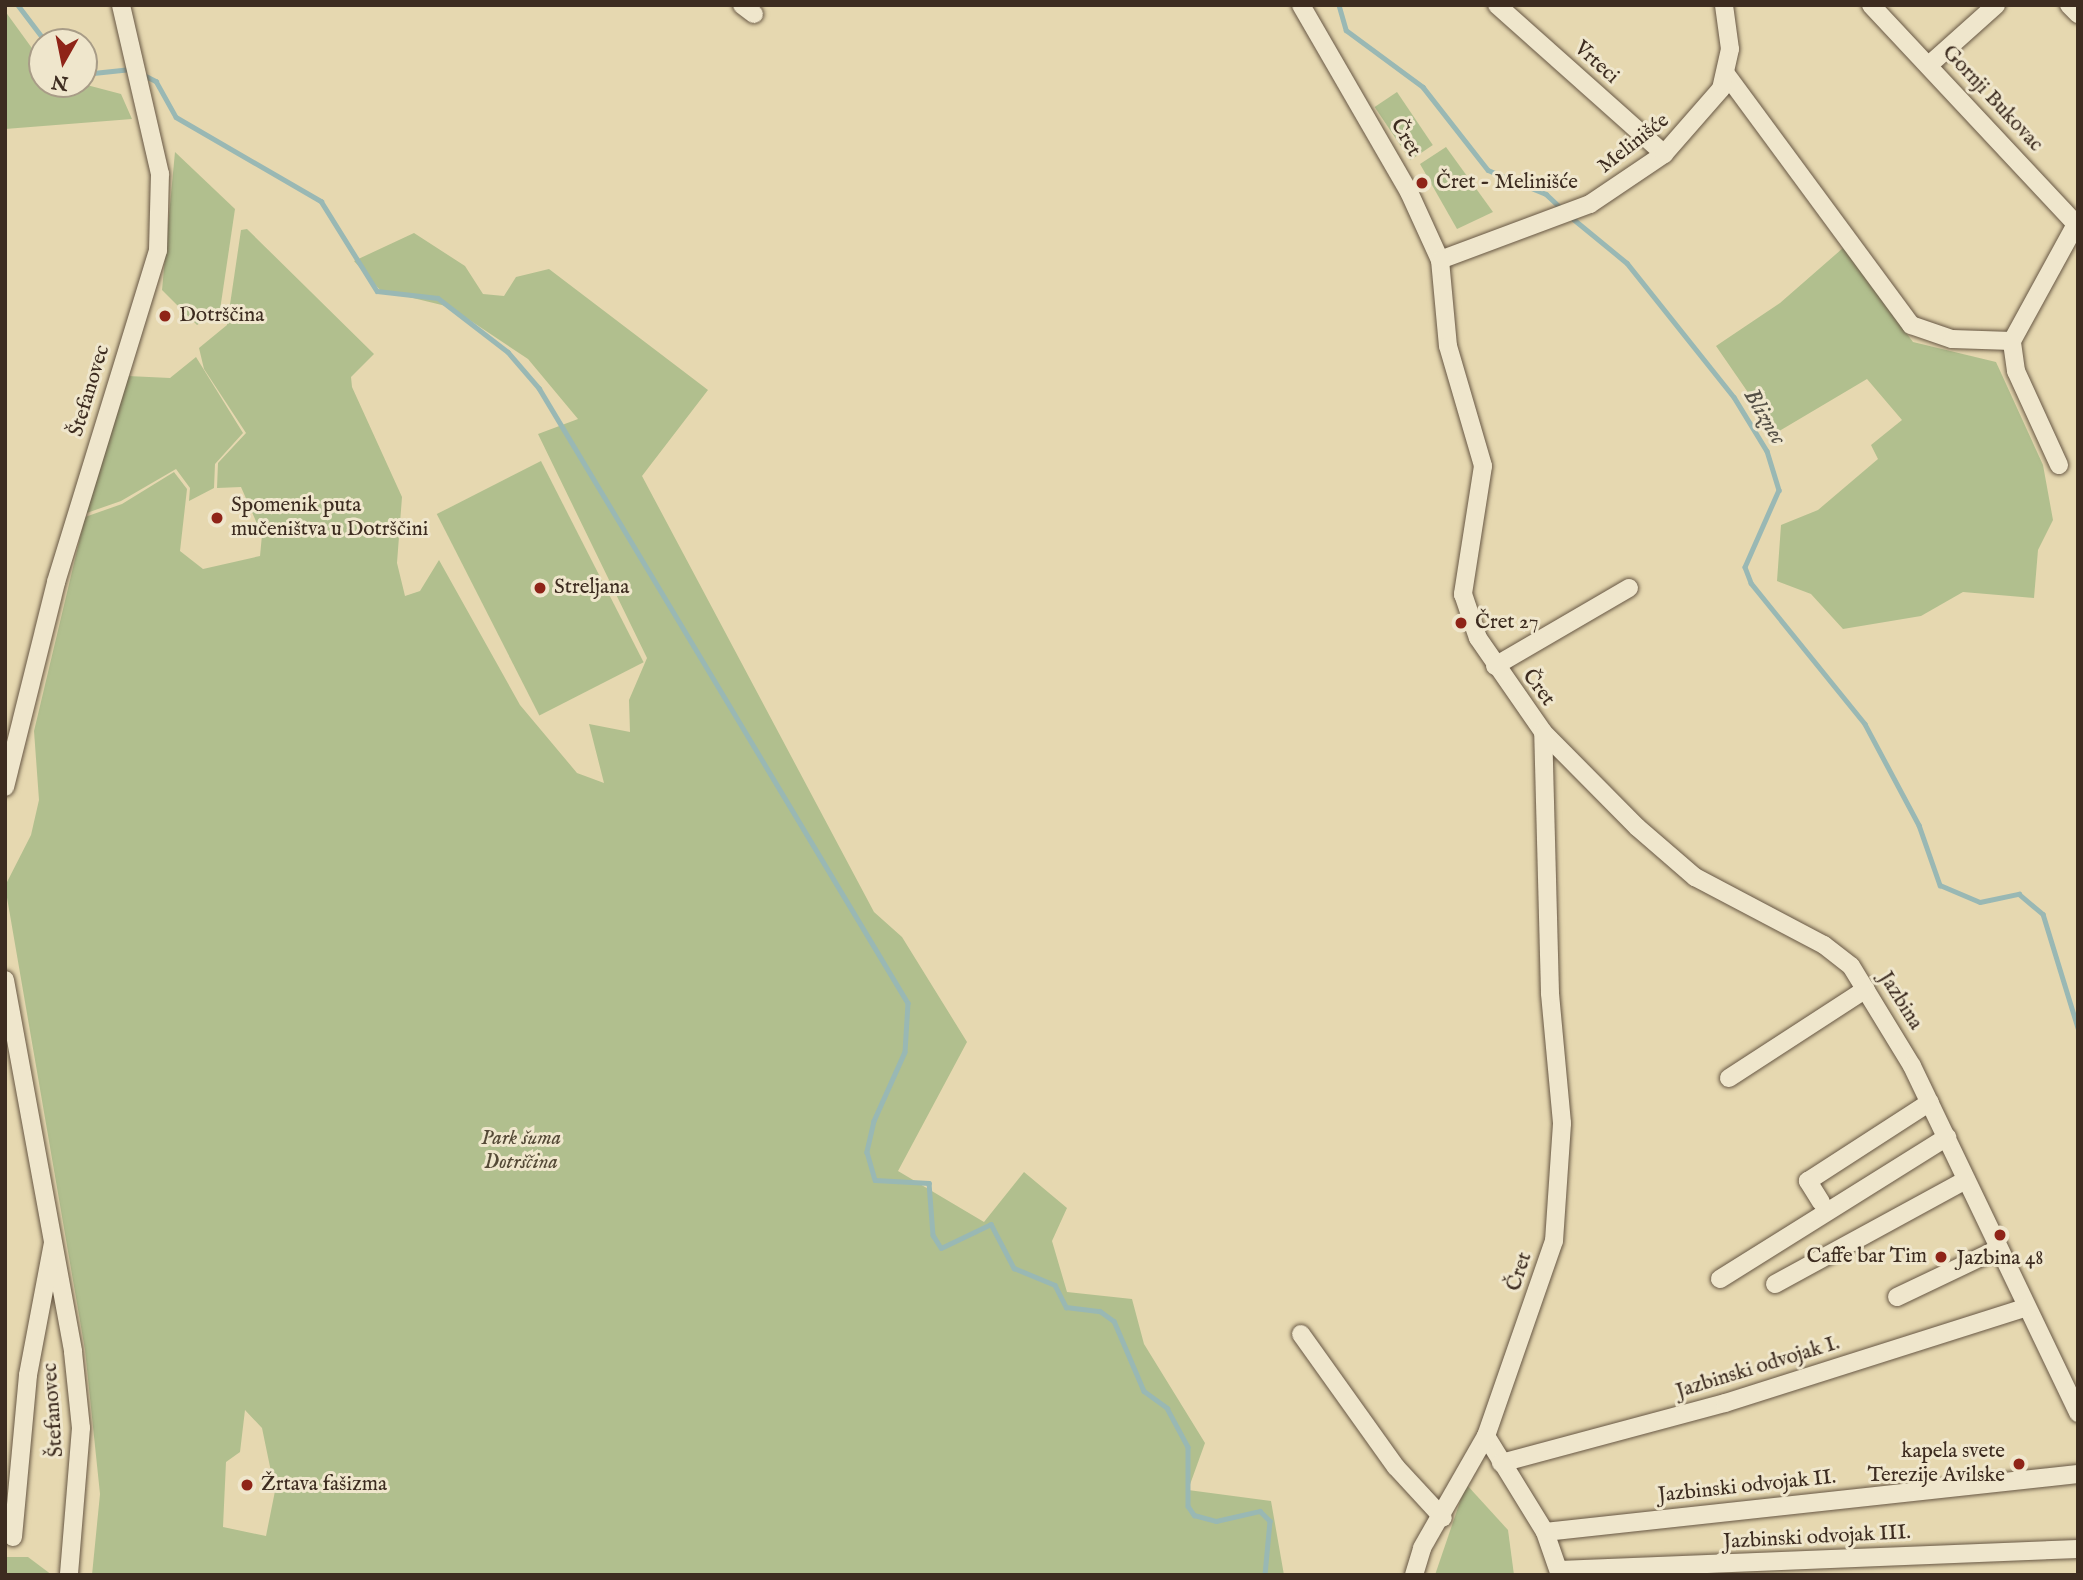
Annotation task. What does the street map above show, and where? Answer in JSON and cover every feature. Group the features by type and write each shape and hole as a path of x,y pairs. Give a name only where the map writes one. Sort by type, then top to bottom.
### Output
{"street":[{"name":"Štefanovec","path":"5,787 56,582 158,250 160,174 142,83 121,5"},
{"name":"Čret","path":"1301,5 1409,191 1440,260 1448,346 1483,466 1463,594 1495,666 1543,732 1561,1181 1554,1241 1486,1436 1443,1518 1422,1548 1414,1575"},
{"name":"Vrteci","path":"1497,5 1664,154"},
{"path":"1724,5 1726,74 1911,325 1952,339 2012,341"},
{"name":"Gornji Bukovac","path":"1871,5 2077,225"},
{"path":"1929,65 1996,5"},
{"path":"2069,5 2078,13"},
{"name":"Melinišće","path":"1440,260 1590,204 1664,154 1700,120 1726,74"},
{"path":"2059,465 2016,371 2012,341 2077,225"},
{"path":"1495,666 1629,588"},
{"name":"Jazbina","path":"1543,732 1695,877 1824,945 1851,966 1930,1102 2025,1308 2078,1413"},
{"name":"Štefanovec","path":"5,980 53,1242 81,1427 69,1575"},
{"path":"1729,1078 1866,989"},
{"path":"1821,1202 1808,1181 1930,1102"},
{"path":"1720,1279 1947,1137"},
{"path":"1775,1284 1966,1180"},
{"name":"Štefanovec","path":"13,1537 28,1375 53,1242"},
{"path":"1897,1297 1998,1249"},
{"name":"Jazbinski odvojak I.","path":"1501,1463 1726,1403 2025,1308"},
{"path":"1301,1334 1396,1467 1443,1518"},
{"path":"1486,1436 1545,1532 1560,1573"},
{"name":"Jazbinski odvojak II.","path":"1545,1532 2078,1474"},
{"name":"Jazbinski odvojak III.","path":"1560,1573 2078,1549"}],"green space":[{"path":"5,11 28,43 28,98 98,98 98,88 121,94 132,119 5,129"},
{"path":"1397,92 1433,145 1410,160 1375,107"},
{"path":"1446,147 1493,212 1457,229 1420,164"},
{"path":"175,152 235,209 220,310 197,325 162,290"},
{"name":"Park šuma Dotrščina","path":"247,229 374,354 351,377 352,387 402,497 397,563 405,596 420,591 439,560 520,705 577,773 604,783 589,724 630,732 629,700 647,658 538,434 578,419 528,359 450,307 380,290 354,261 414,233 465,266 483,294 504,296 516,277 549,269 708,390 642,476 874,912 902,937 967,1042 898,1171 984,1222 1024,1172 1067,1208 1052,1241 1067,1292 1132,1299 1144,1344 1205,1443 1188,1490 1271,1501 1284,1575 92,1575 100,1494 85,1350 5,886 31,835 39,800 34,731 85,517 122,504 174,472 187,489 180,551 203,569 260,556 262,535 241,487 217,488 218,463 246,433 204,369 199,348 227,325 241,230","holes":["245,1410 262,1428 275,1491 266,1536 223,1527 226,1462 240,1452"]},
{"path":"1843,248 1913,342 1996,362 2043,465 2053,520 2038,550 2034,598 1963,592 1921,616 1843,629 1811,594 1777,581 1781,525 1818,510 1878,459 1871,445 1902,420 1867,379 1776,433 1716,346 1780,303"},
{"path":"196,357 243,433 215,464 214,488 189,501 190,488 176,469 121,501 78,516 128,376 170,378"},
{"name":"Streljana","path":"541,461 644,662 539,715 437,514"},
{"path":"1466,1484 1508,1530 1514,1575 1435,1575"},
{"path":"5,1557 28,1557 52,1575 5,1575"}],"waterway":[{"path":"18,5 35,28"},
{"name":"Bliznec","path":"1339,5 1346,30 1423,87 1488,170 1546,194 1562,209"},
{"path":"98,73 131,69"},
{"path":"142,74 156,81 176,117 321,201 377,291 438,298 508,352 539,388 908,1003 905,1052 874,1121 867,1152 875,1180 929,1183 933,1235 941,1248 991,1224 1014,1268 1055,1285 1066,1307 1100,1311 1114,1321 1144,1391 1167,1408 1188,1447 1188,1506 1194,1515 1216,1521 1260,1511 1270,1521 1265,1575"},
{"name":"Bliznec","path":"1571,217 1627,263 1734,397 1767,451 1779,490 1745,567 1751,583 1865,724 1919,825 1940,885 1980,902 2019,894 2043,914 2078,1028"}],"place":[{"name":"Čret - Melinišće","path":"1422,183"},
{"name":"Dotrščina","path":"165,316"},
{"name":"Spomenik puta mučeništva u Dotrščini","path":"217,518"},
{"name":"Streljana","path":"540,588"},
{"name":"Čret 27","path":"1461,623"},
{"name":"Jazbina 48","path":"2000,1235"},
{"name":"Caffe bar Tim","path":"1941,1257"},
{"name":"kapela svete Terezije Avilske","path":"2019,1464"},
{"name":"Žrtava fašizma","path":"247,1485"}]}
